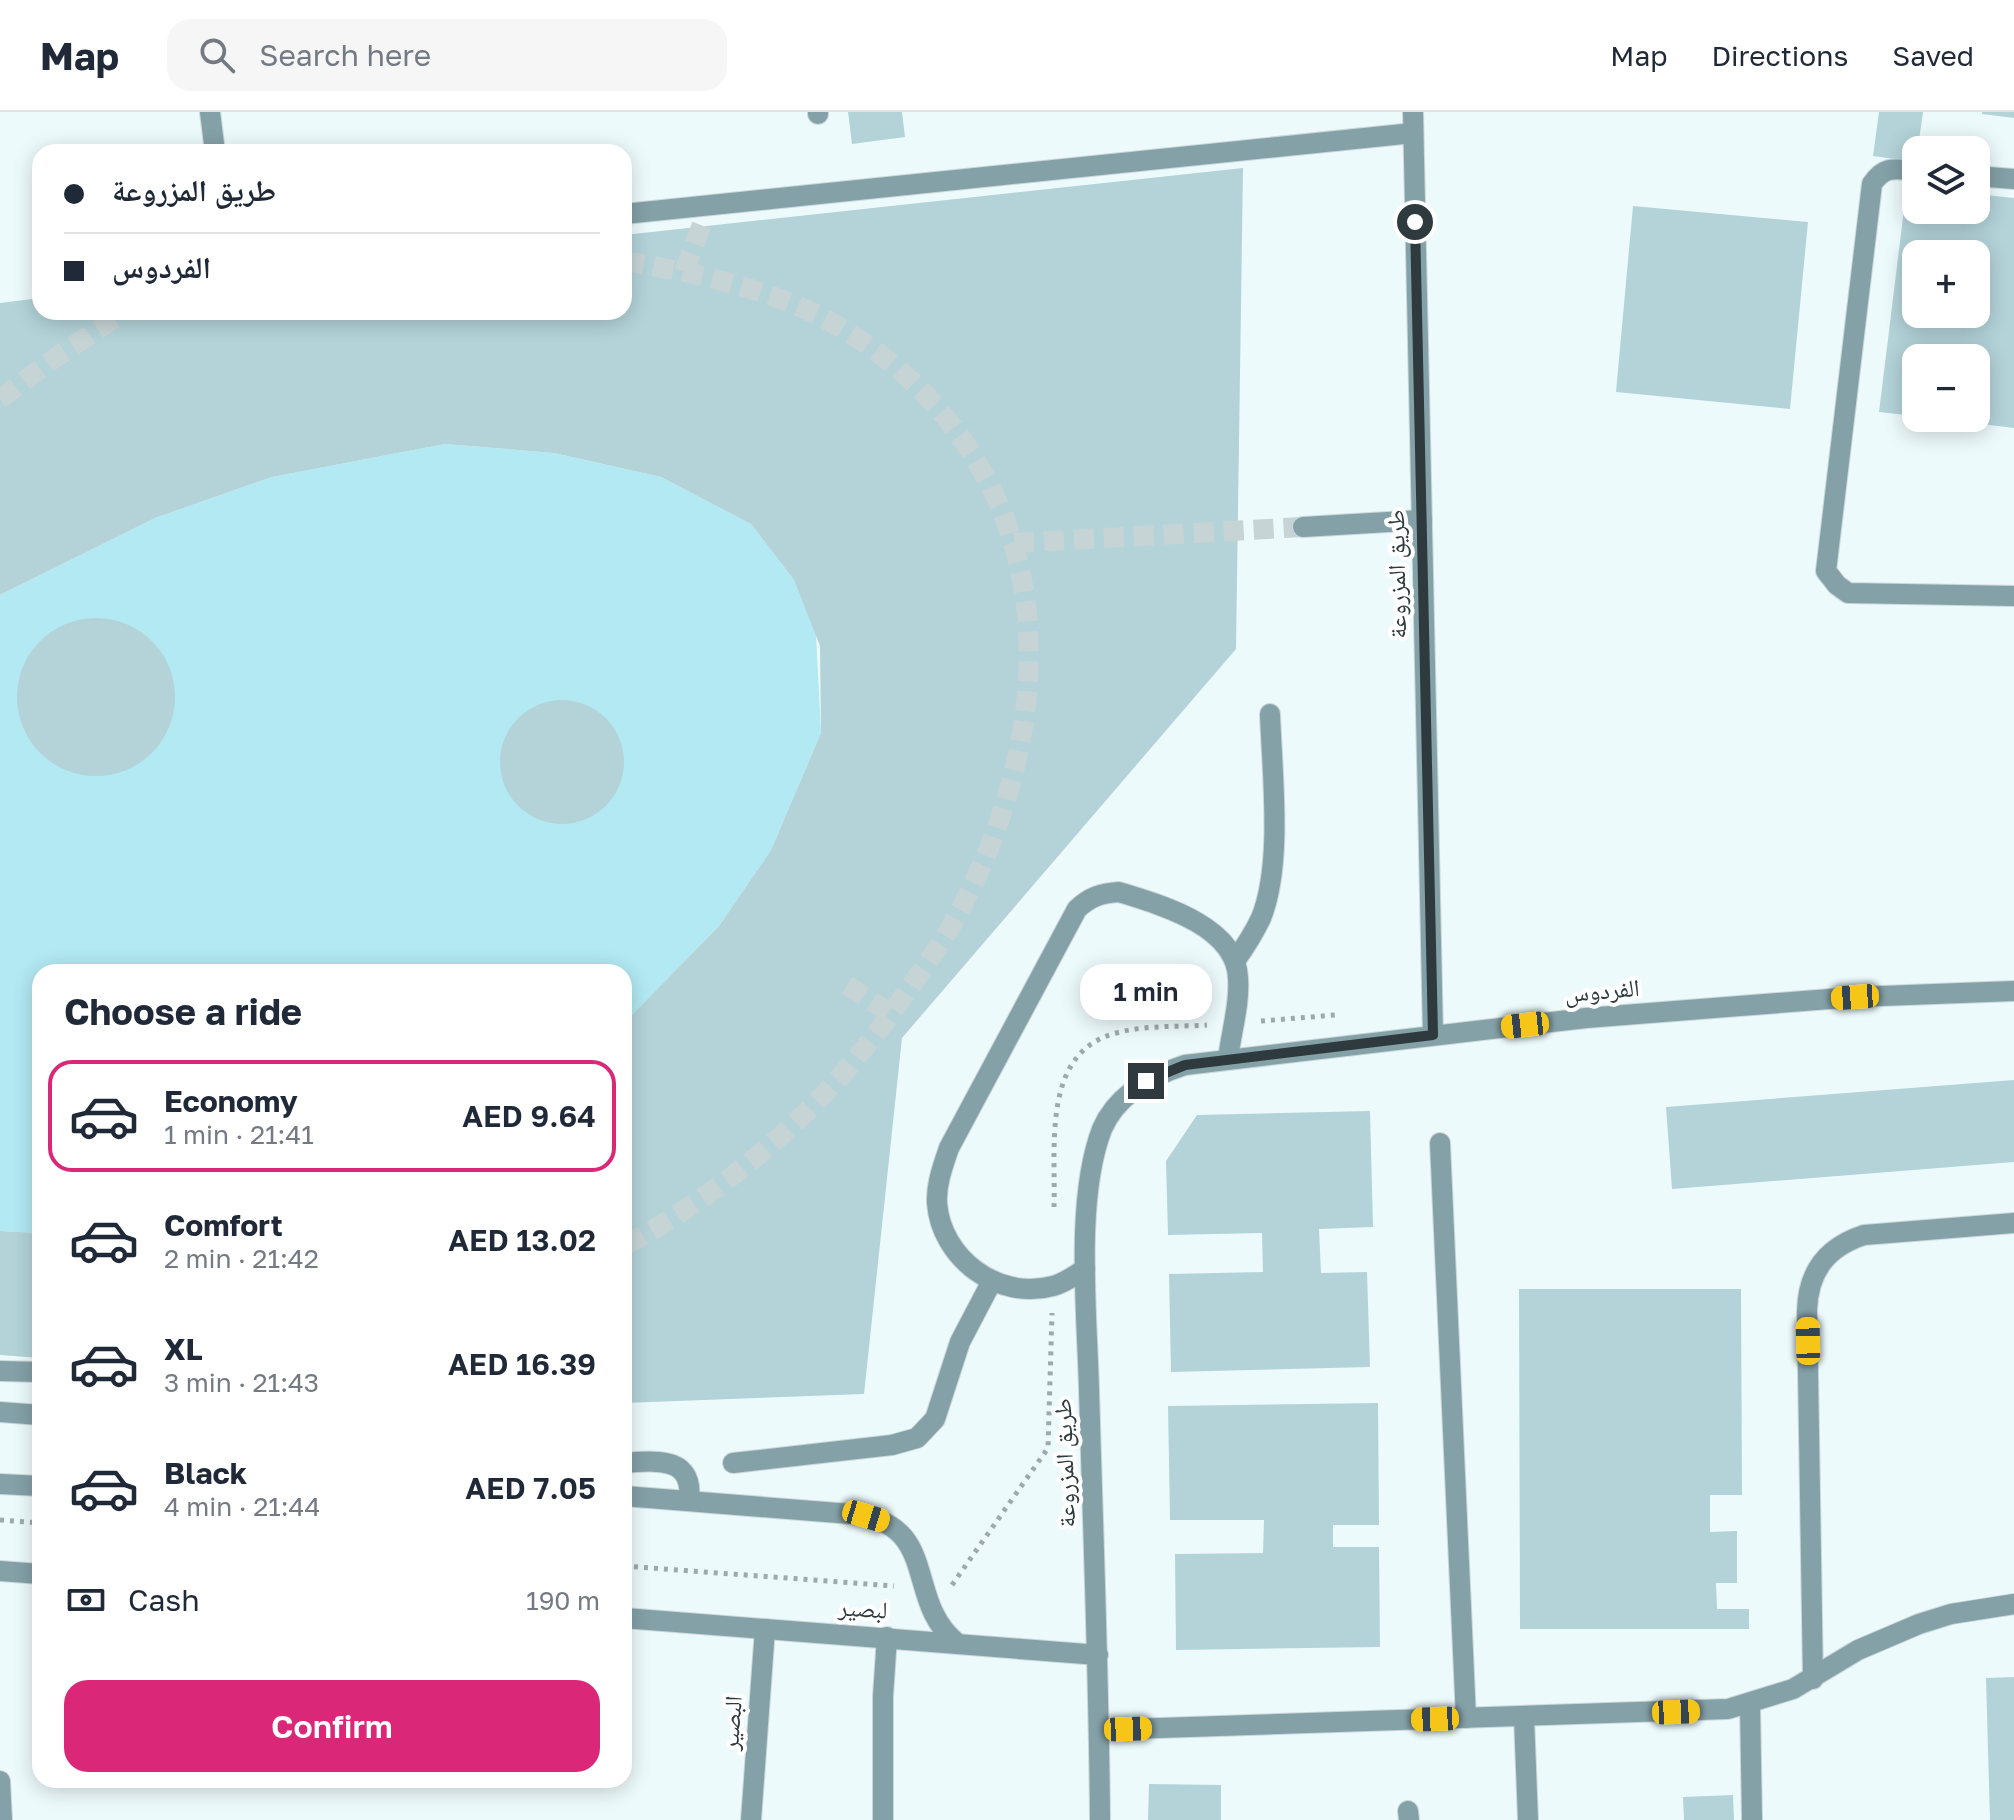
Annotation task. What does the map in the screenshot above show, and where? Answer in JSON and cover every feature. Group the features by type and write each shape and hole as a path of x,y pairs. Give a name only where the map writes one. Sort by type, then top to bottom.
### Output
{"street":[{"path":"210,112 214,144"},
{"name":"طريق المزروعة","path":"1413,112 1433,1035"},
{"path":"632,214 706,212 1413,133"},
{"path":"1902,170 1880,173 1872,184 1826,571 1848,593 2014,596"},
{"path":"1990,177 2014,179"},
{"path":"1303,527 1422,520"},
{"path":"1235,961 1261,917 1269,893 1273,843 1270,714"},
{"path":"1085,1269 1052,1286 1011,1287 992,1281 960,1258 949,1242 937,1204 938,1184 949,1148 1077,909 1088,899 1103,893 1119,892 1215,932 1227,945 1239,978 1228,1059"},
{"name":"الفردوس","path":"1113,1108 1137,1087 1165,1072 1185,1065 1228,1059 1720,1006 2014,991"},
{"name":"طريق المزروعة","path":"1100,1820 1098,1655 1085,1269 1088,1187 1102,1129 1113,1108"},
{"path":"1440,1143 1466,1718"},
{"path":"1813,1679 1807,1311 1812,1278 1832,1249 1864,1235 2014,1223"},
{"path":"733,1463 892,1445 917,1438 935,1419 960,1342 992,1281"},
{"path":"0,1371 32,1372"},
{"path":"0,1412 32,1414"},
{"path":"632,1463 663,1461 673,1464 687,1480 689,1501"},
{"path":"0,1484 32,1486"},
{"path":"632,1497 851,1514 882,1520 906,1539 914,1553 932,1611 943,1632 957,1643"},
{"path":"0,1571 32,1573"},
{"path":"1099,1730 1706,1711 1750,1704 1793,1689 1858,1650 1919,1624 1951,1614 2014,1604"},
{"name":"لبصير","path":"632,1619 1098,1655"},
{"name":"البصير","path":"751,1820 765,1629"},
{"path":"883,1820 883,1696 887,1637"},
{"path":"1750,1704 1752,1820"},
{"path":"1524,1717 1528,1820"},
{"path":"0,1781 2,1820"}],"path":[{"path":"0,1520 32,1522"}],"shaded area":[{"path":"445,444 554,453 661,477 751,524 794,580 816,634 821,733 771,850 719,926 632,1015 632,964 32,964 32,1233 0,1231 0,595 155,518 272,477"}],"building":[{"path":"848,112 902,112 905,137 852,144"},
{"path":"1879,112 1923,112 1920,136 1902,136 1902,160 1873,156"},
{"path":"2014,112 2014,118 1982,114"},
{"path":"1243,168 1236,649 902,1038 864,1394 632,1403 632,1015 719,926 771,850 821,733 820,646 794,580 751,524 661,477 554,453 445,444 272,477 155,518 0,595 0,303 32,299 32,320 632,320 632,234"},
{"path":"1990,195 2014,198 2014,428 1990,425 1990,344 1902,344 1902,414 1879,412 1902,224 1990,224"},
{"path":"1633,206 1808,222 1790,409 1616,392"},
{"path":"96,618 126,624 152,641 169,667 175,697 169,727 152,753 126,770 96,776 66,770 40,753 23,727 17,697 23,667 40,641 66,624"},
{"path":"562,700 586,705 606,718 619,738 624,762 619,786 606,806 586,819 562,824 538,819 518,806 505,786 500,762 505,738 518,718 538,705"},
{"path":"2014,1080 2014,1162 1672,1189 1666,1107"},
{"path":"1370,1111 1373,1227 1319,1229 1321,1273 1367,1272 1370,1367 1171,1372 1169,1274 1263,1272 1262,1233 1168,1235 1166,1161 1197,1115"},
{"path":"0,1231 32,1233 32,1357 0,1355"},
{"path":"1519,1289 1741,1289 1742,1495 1710,1495 1710,1532 1737,1531 1737,1583 1716,1583 1717,1609 1749,1609 1749,1629 1520,1629"},
{"path":"1378,1403 1379,1525 1333,1525 1333,1547 1379,1547 1380,1647 1176,1650 1175,1554 1263,1553 1264,1520 1170,1520 1168,1406"},
{"path":"2014,1677 2014,1820 1990,1820 1986,1678"},
{"path":"1149,1784 1221,1785 1221,1820 1148,1820"},
{"path":"1733,1795 1734,1820 1684,1820 1683,1797"}],"tunnel":[{"path":"684,272 704,219"},
{"path":"632,262 729,283 806,309 858,338 910,380 955,429 990,486 1004,517 1020,569 1028,622 1028,676 1022,730 1011,784 994,836 972,886 933,955 869,1042 812,1106 736,1173 632,1241"},
{"path":"0,399 112,320"},
{"path":"1014,543 1303,527"},
{"path":"847,985 891,1014"}],"route":[{"path":"1146,1081 1185,1065 1433,1035 1415,222"}]}
